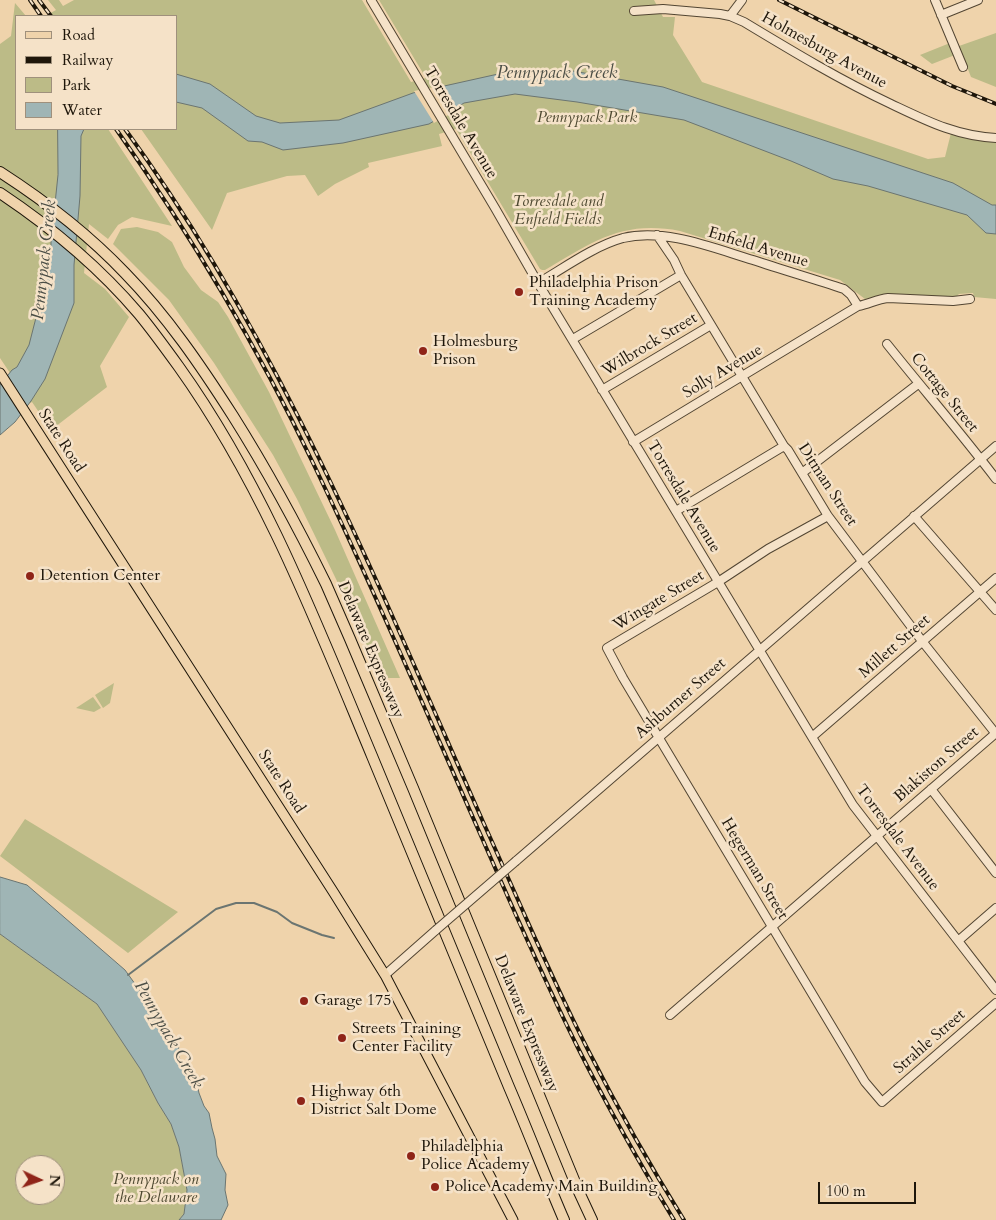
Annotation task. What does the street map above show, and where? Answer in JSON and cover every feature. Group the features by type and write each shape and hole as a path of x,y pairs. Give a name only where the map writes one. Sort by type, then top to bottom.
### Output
{"highway":[{"name":"Delaware Expressway","path":"0,172 28,190 90,239 125,273 173,328 252,447 280,496 326,586 363,669 592,1220"},
{"path":"0,193 39,220 99,272 122,295 161,342 203,402 244,471 297,577 564,1220"}],"main road":[{"name":"State Road","path":"0,373 330,885 385,975 513,1220"}],"street":[{"name":"Torresdale Avenue","path":"371,0 633,442 853,805 996,990"},
{"path":"730,16 742,0"},
{"path":"935,0 963,67"},
{"path":"941,15 978,0"},
{"name":"Holmesburg Avenue","path":"634,11 664,9 730,16 744,22 831,74 927,121 968,135 996,138"},
{"name":"Enfield Avenue","path":"538,283 608,243 635,236 657,235 672,237 719,250 844,289 851,295 858,306"},
{"name":"Ditman Street","path":"657,235 674,260 711,325 828,516 922,641 996,733"},
{"path":"573,340 681,275"},
{"path":"858,306 868,304 877,299 888,298 953,301 970,299"},
{"name":"Solly Avenue","path":"633,442 858,306"},
{"name":"Wilbrock Street","path":"602,390 711,325"},
{"name":"Cottage Street","path":"887,344 996,478"},
{"path":"802,474 918,384"},
{"path":"676,511 784,446"},
{"name":"Ashburner Street","path":"385,975 862,560 996,446"},
{"name":"Wingate Street","path":"608,648 718,582 768,549 828,516"},
{"path":"914,516 996,610"},
{"name":"Millett Street","path":"812,737 996,578"},
{"name":"Hegerman Street","path":"608,648 623,678 772,927 866,1082 882,1102"},
{"name":"Blakiston Street","path":"670,1015 996,733"},
{"path":"930,789 996,873"},
{"path":"958,941 996,908"},
{"name":"Strahle Street","path":"882,1102 996,1003"}],"green space":[{"name":"Pennypack Park","path":"48,0 59,0 63,6 74,0 362,0 411,82 426,78 379,0 654,0 663,17 675,17 673,35 702,82 928,159 945,157 951,133 968,139 996,142 996,299 974,297 973,293 959,294 956,297 914,295 865,299 840,280 680,231 660,228 624,231 609,236 542,270 456,129 439,134 442,146 368,163 369,167 335,184 318,196 305,175 287,176 227,193 212,230 142,130 178,130 178,15 47,15 56,10","holes":["853,151 939,179 939,183"]},
{"path":"15,3 25,15 15,15 15,130 109,130 172,226 132,217 118,225 108,239 89,224 84,273 105,289 129,317 100,366 107,387 51,430 32,402 30,403 0,358 0,44 11,36"},
{"path":"996,33 996,87 971,77 959,46"},
{"path":"950,43 955,55 932,64 920,55"},
{"path":"137,227 158,232 172,242 184,267 201,290 218,302 228,317 269,392 335,530 400,678 380,678 355,618 297,499 273,455 214,363 169,300 113,244 121,229"},
{"path":"114,683 110,703 103,708 95,695"},
{"path":"93,697 101,708 94,712 76,708"},
{"path":"25,819 178,912 128,953 0,856"},
{"name":"Pennypack on the Delaware","path":"0,934 97,1004 141,1070 171,1124 179,1147 187,1190 184,1214 179,1220 0,1220"}],"water":[{"name":"Pennypack Creek","path":"512,71 573,71 663,87 953,183 992,205 996,205 996,234 986,233 967,215 868,186 833,179 684,120 577,102 515,94 464,103 429,124 343,143 283,150 262,142 248,141 202,108 178,102 178,75 210,84 256,116 280,123 339,120 413,93"},
{"path":"58,130 84,130 81,136 80,196 74,265 74,303 45,379 15,422 0,435 0,385 12,370 17,367 29,345 51,259 58,175"},
{"name":"Pennypack Creek","path":"0,877 27,885 125,970 163,1030 178,1041 180,1063 197,1084 204,1106 209,1113 217,1156 226,1174 225,1190 228,1205 221,1220 179,1220 184,1214 187,1190 179,1147 171,1124 141,1070 97,1004 0,934"}],"pier":[{"path":"434,87 450,114 434,123 414,91"}],"waterway":[{"path":"128,975 216,909 236,903 254,903 277,912 292,923 334,938"}],"railway":[{"path":"30,0 40,15"},
{"path":"39,0 50,15"},
{"path":"779,0 952,86 996,104"},
{"path":"117,130 197,250 246,334 292,419 335,508 514,911 565,1021 612,1113 674,1220"},
{"path":"126,130 181,210 232,293 279,379 365,555 534,937 573,1020 622,1114 684,1220"}],"place":[{"name":"Philadelphia Prison Training Academy","path":"519,292"},
{"name":"Holmesburg Prison","path":"423,351"},
{"name":"Detention Center","path":"30,576"},
{"name":"Garage 175","path":"304,1001"},
{"name":"Streets Training Center Facility","path":"342,1038"},
{"name":"Highway 6th District Salt Dome","path":"301,1101"},
{"name":"Philadelphia Police Academy","path":"411,1156"},
{"name":"Police Academy Main Building","path":"435,1187"}],"park label":[{"name":"Torresdale and Enfield Fields","path":"558,211"}]}
